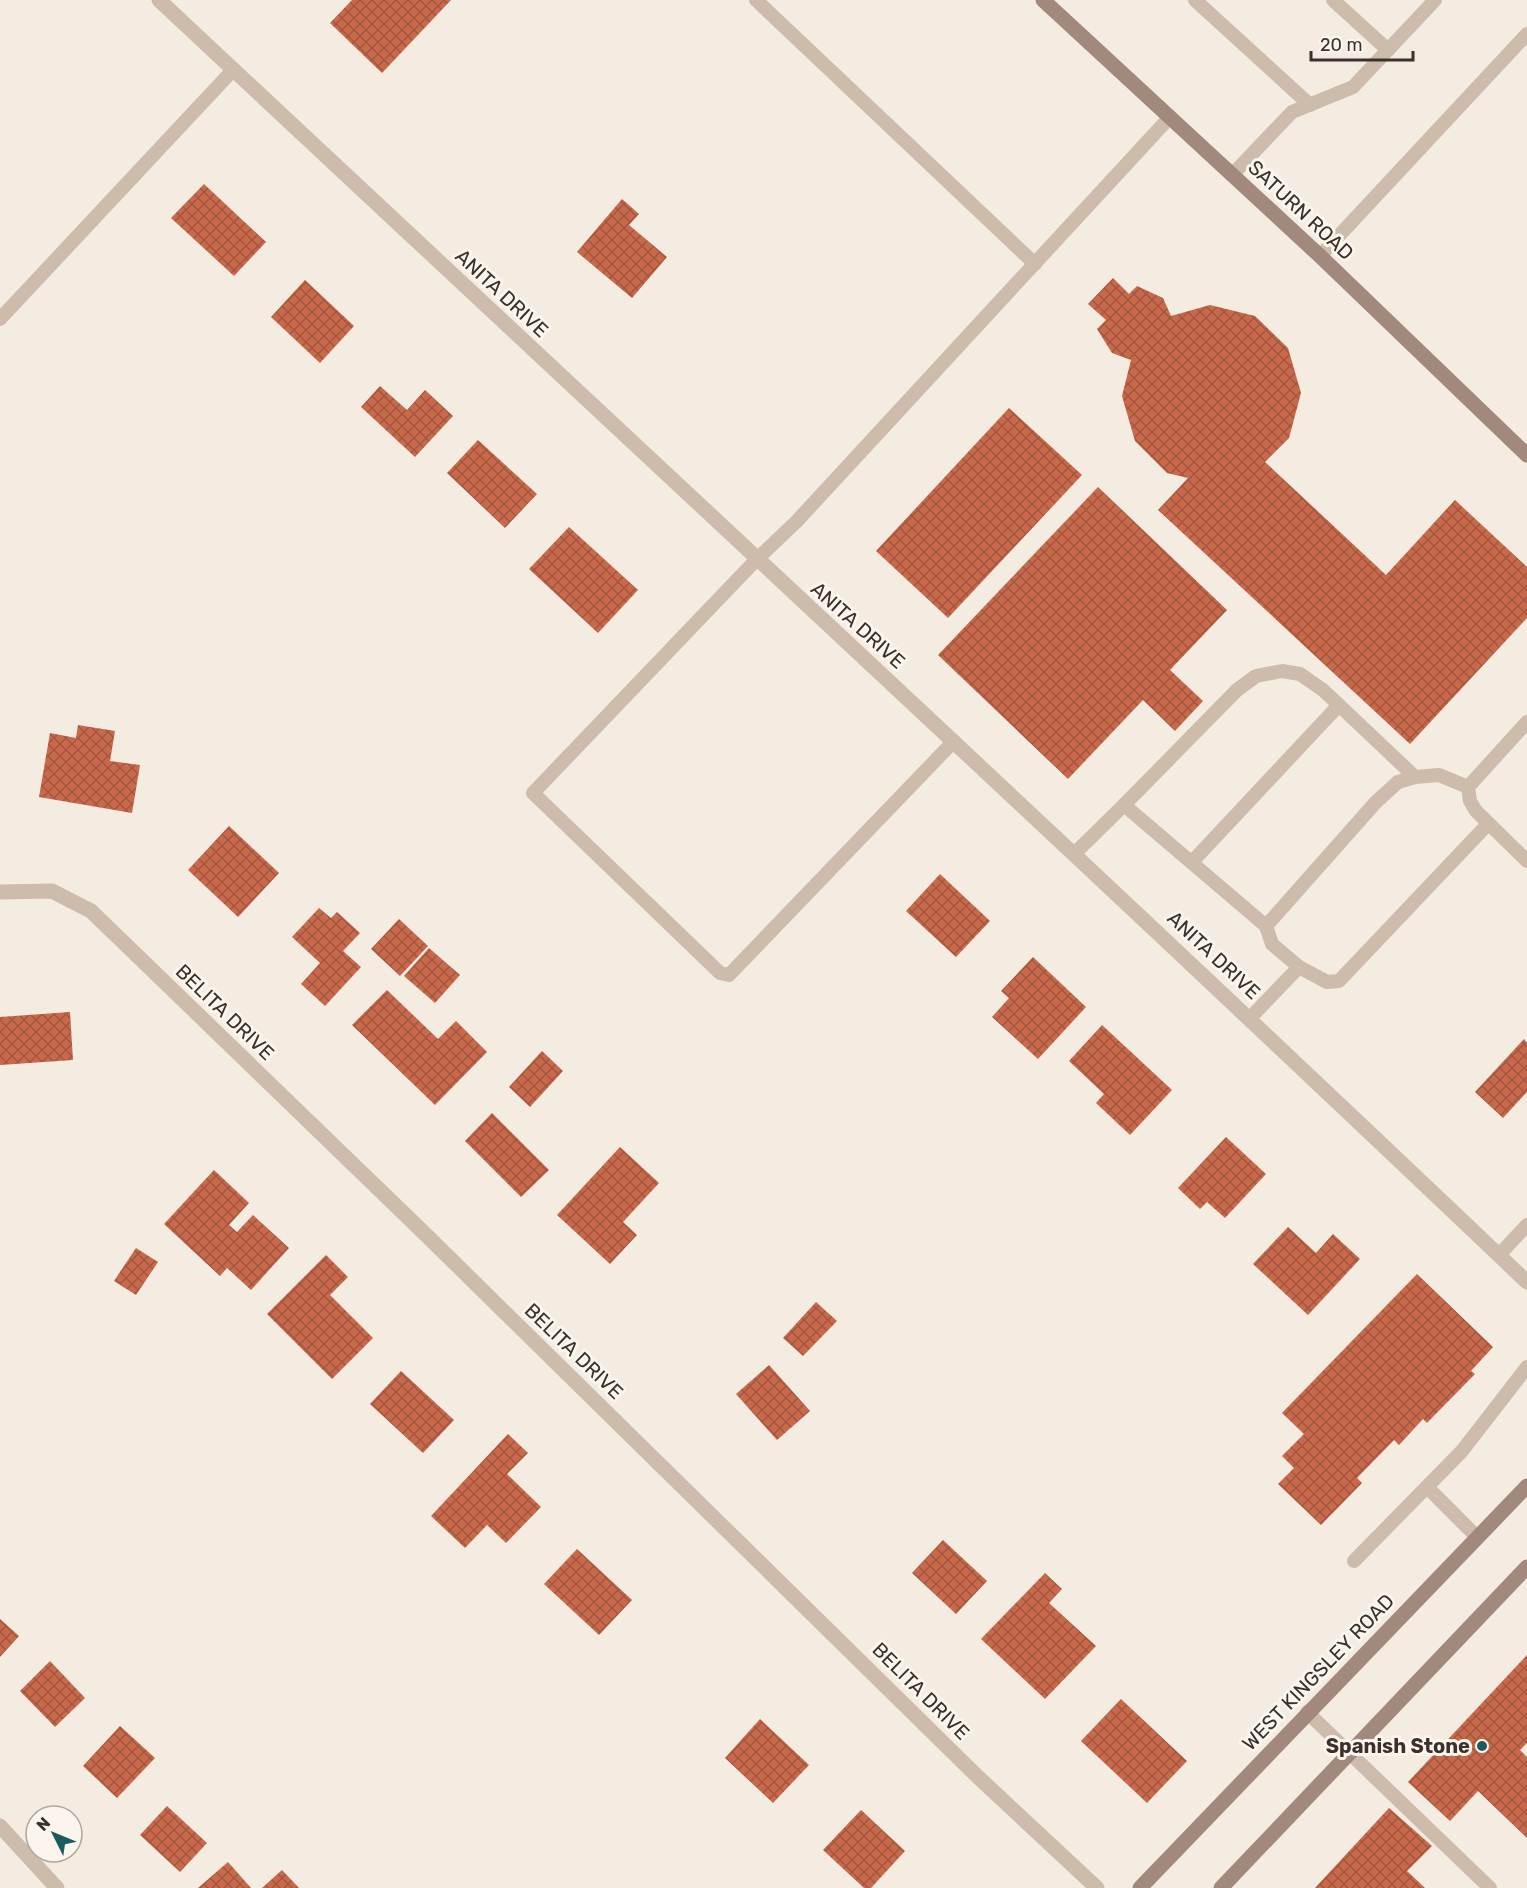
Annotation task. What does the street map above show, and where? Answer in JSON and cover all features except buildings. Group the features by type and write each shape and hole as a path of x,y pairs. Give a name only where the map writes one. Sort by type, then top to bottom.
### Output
{"main road":[{"name":"SATURN ROAD","path":"1043,0 1320,255 1527,455"},
{"name":"WEST KINGSLEY ROAD","path":"1140,1888 1306,1712 1527,1486"},
{"path":"1221,1888 1527,1567"}],"street":[{"name":"ANITA DRIVE","path":"159,0 756,560 1251,1017 1527,1282"},
{"name":"BELITA DRIVE","path":"0,892 52,891 91,911 438,1246 978,1777 1097,1888"},
{"path":"0,1826 57,1888"}],"lane":[{"path":"756,0 1035,264"},
{"path":"1196,0 1310,105"},
{"path":"1333,0 1388,50"},
{"path":"1232,175 1292,112 1353,87 1435,0"},
{"path":"1320,255 1527,34"},
{"path":"0,319 233,70"},
{"path":"954,741 729,975 720,973 533,793 756,560 797,521 1170,117"},
{"path":"1074,854 1205,720 1237,690 1256,676 1282,671 1300,674 1339,705 1415,777"},
{"path":"1192,862 1339,705"},
{"path":"1468,787 1526,726"},
{"path":"1266,926 1376,802 1398,782 1415,777 1439,775 1468,787"},
{"path":"1468,787 1470,801 1488,825 1527,861"},
{"path":"1124,805 1266,926 1272,944 1299,967 1328,982 1339,981 1488,825"},
{"path":"1251,1017 1299,967"},
{"path":"1499,1255 1527,1225"},
{"path":"1354,1561 1462,1451 1527,1367"},
{"path":"1427,1487 1477,1538"},
{"path":"1306,1712 1490,1888"}],"place":[{"name":"Spanish Stone","path":"1482,1746"}]}
